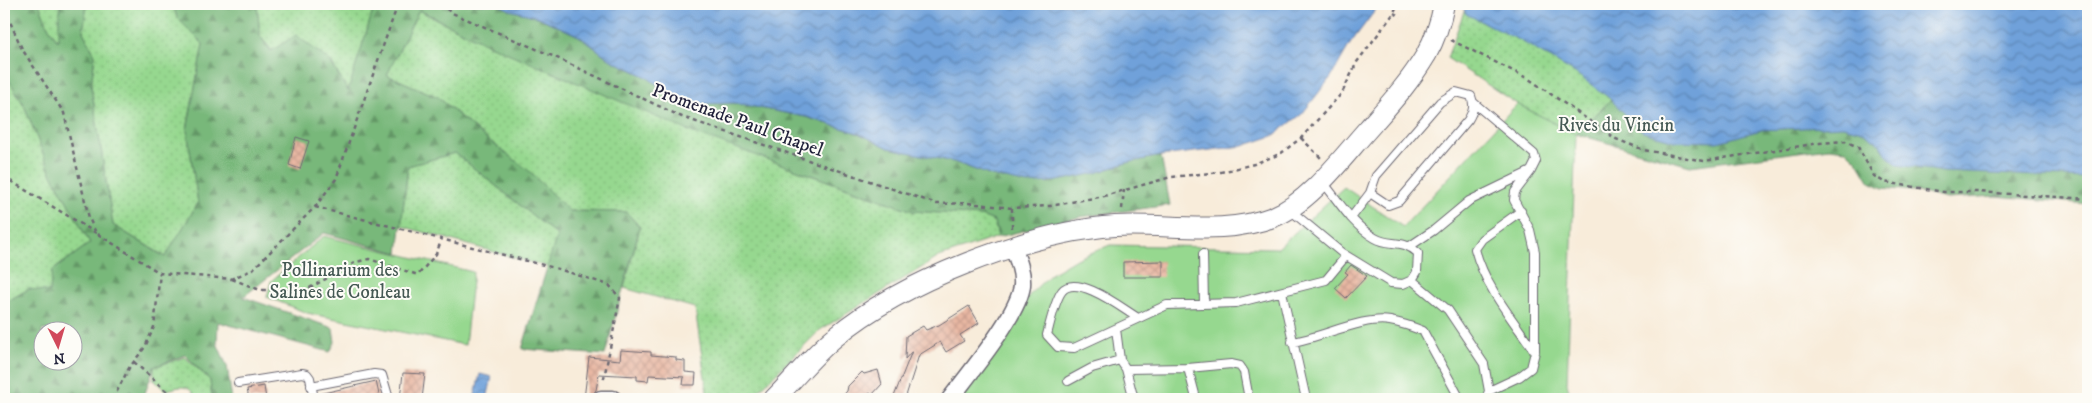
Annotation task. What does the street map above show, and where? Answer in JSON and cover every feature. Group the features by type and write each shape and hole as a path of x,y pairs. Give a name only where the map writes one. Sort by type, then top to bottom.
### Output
{"street":[{"path":"774,399 834,338 870,311 927,281 966,264 1013,248 1099,227 1233,226 1264,220 1288,208 1321,180 1403,89 1427,54 1444,4"},
{"path":"950,399 1017,305 1022,286 1021,272 1013,248"}],"lane":[{"path":"1351,218 1370,194 1376,176 1440,102 1456,92 1471,96 1474,103 1534,154 1536,160 1531,171 1515,192 1514,200 1530,230 1535,252 1535,352 1531,368 1519,377 1489,391"},
{"path":"1370,194 1388,204 1399,201 1468,120 1473,112 1474,103"},
{"path":"1410,246 1434,230 1469,201 1531,171"},
{"path":"1288,208 1346,256 1391,283 1403,284 1412,280 1417,272 1418,253 1410,246 1376,239 1351,218 1321,180"},
{"path":"1521,211 1482,239 1475,249 1499,301 1535,352"},
{"path":"1202,254 1204,304"},
{"path":"1138,318 1085,287 1073,285 1062,290 1050,320 1048,335 1058,347 1074,348 1167,305 1236,303 1326,280 1346,256"},
{"path":"1412,280 1448,310 1484,364 1489,391 1486,399"},
{"path":"1282,292 1306,399"},
{"path":"1292,342 1310,340 1354,324 1388,320 1424,330 1460,399"},
{"path":"1116,329 1120,360 1126,369 1132,392 1136,399"},
{"path":"1068,381 1092,368 1120,360"},
{"path":"1126,369 1188,368 1231,364 1240,366 1244,372 1249,399"},
{"path":"1188,368 1196,398"},
{"path":"238,383 302,373 307,374 314,399"},
{"path":"311,386 374,374 382,375 389,399"}],"path":[{"path":"230,279 252,270 315,207 336,179 398,4"},
{"name":"Promenade Paul Chapel","path":"440,4 452,13 555,57 682,117 937,204 968,204 1012,208 1050,206 1104,196 1171,177 1221,172 1254,164 1280,154 1301,138 1342,93 1357,62 1394,13 1397,4"},
{"path":"4,8 22,49 64,113 89,218 96,233"},
{"path":"1394,13 1401,17"},
{"path":"1436,32 1529,79 1616,139 1644,150 1704,161 1820,143 1845,141 1858,147 1874,176 1884,182 1944,192 1979,192 2088,199"},
{"path":"4,177 160,273 230,279 260,290 306,290 356,262 368,259 418,275 436,254 441,240"},
{"path":"315,207 555,268 609,285 620,298 603,378 605,399"},
{"path":"113,399 134,362 145,347 154,327 160,273"},
{"path":"134,362 175,399"},
{"path":"4,395 12,399"}],"green space":[{"path":"4,4 39,4 49,28 58,41 60,4 87,4 83,32 95,55 91,86 113,225 165,257 198,203 187,130 203,44 177,18 173,4 257,4 260,36 271,51 296,35 330,61 348,91 375,4 498,4 510,10 538,17 579,36 611,60 645,76 675,97 703,104 734,103 806,117 858,133 889,148 954,162 992,176 1096,173 1126,163 1161,156 1170,205 1080,217 998,237 994,221 981,216 913,211 696,134 489,45 419,10 387,75 438,97 479,133 528,170 569,211 626,212 640,227 605,355 522,349 557,235 455,153 408,166 398,253 324,233 243,297 333,328 335,342 330,352 218,322 217,343 227,366 232,399 212,399 210,380 185,355 154,367 143,399 4,399 4,303 29,289 50,292 52,271 90,243 50,171 24,105 4,72"},
{"path":"39,4 60,4 59,42 49,28"},
{"path":"87,4 173,4 177,18 203,44 187,130 198,203 166,257 113,225 91,86 95,55 83,32"},
{"path":"257,4 375,4 349,92 330,61 272,51 260,36"},
{"path":"1466,6 1620,91 1576,134 1517,104 1447,58"},
{"path":"418,10 489,45 810,175 913,211 981,216 994,221 998,237 939,257 820,330 750,399 708,399 695,308 624,288 640,227 626,212 569,211 528,170 479,133 438,97 387,75"},
{"path":"4,72 24,105 50,171 90,243 52,271 50,292 29,289 4,303"},
{"name":"Rives du Vincin","path":"1620,91 1806,120 1868,124 2088,170 2088,204 1996,196 1947,199 1913,191 1883,188 1870,182 1858,162 1846,150 1829,148 1690,166 1576,134"},
{"path":"1517,104 1576,134 1567,383 1571,399 960,399 1031,293 1051,274 1076,259 1110,245 1278,248 1344,187 1403,227"},
{"path":"455,153 557,235 548,267 401,226 408,166"},
{"name":"Pollinarium des Salines de Conleau","path":"324,236 473,272 465,345 307,313 267,297 271,281"},
{"path":"185,357 210,380 212,399 195,399 190,390 184,387 166,391 154,380 154,367"}],"water":[{"path":"498,4 1380,4 1350,44 1331,77 1302,114 1273,136 1243,146 1161,156 1058,181 1028,184 992,176 954,162 889,148 858,133 806,117 734,103 704,104 675,97 645,76 611,60 579,36 538,17 510,10"},
{"path":"1462,4 2088,4 2088,178 1943,172 1898,165 1886,155 1879,143 1862,131 1843,126 1761,130 1718,142 1675,141 1643,132 1608,97 1575,73 1521,41 1466,14"},
{"path":"480,374 492,377 487,399 474,399"}],"building":[{"path":"296,137 309,141 300,169 289,165"},
{"path":"1163,261 1163,277 1123,277 1123,262"},
{"path":"1351,265 1367,276 1346,298 1335,288 1348,274 1345,272"},
{"path":"969,306 979,323 960,335 964,341 946,352 940,342 919,355 905,399 893,399 912,351 905,359 906,336 923,326 926,330 939,325"},
{"path":"621,350 651,352 651,355 676,357 676,360 685,361 685,372 696,373 695,385 683,385 684,377 649,375 648,381 637,380 637,376 599,374 596,390 591,399 584,399 589,357 620,360"},
{"path":"878,370 882,384 872,395 870,393 864,399 840,399 847,391 848,386 862,372 864,374"},
{"path":"403,373 425,374 422,399 400,399"},
{"path":"376,381 380,399 319,399 319,394"},
{"path":"264,386 266,399 249,399 247,389"}]}
